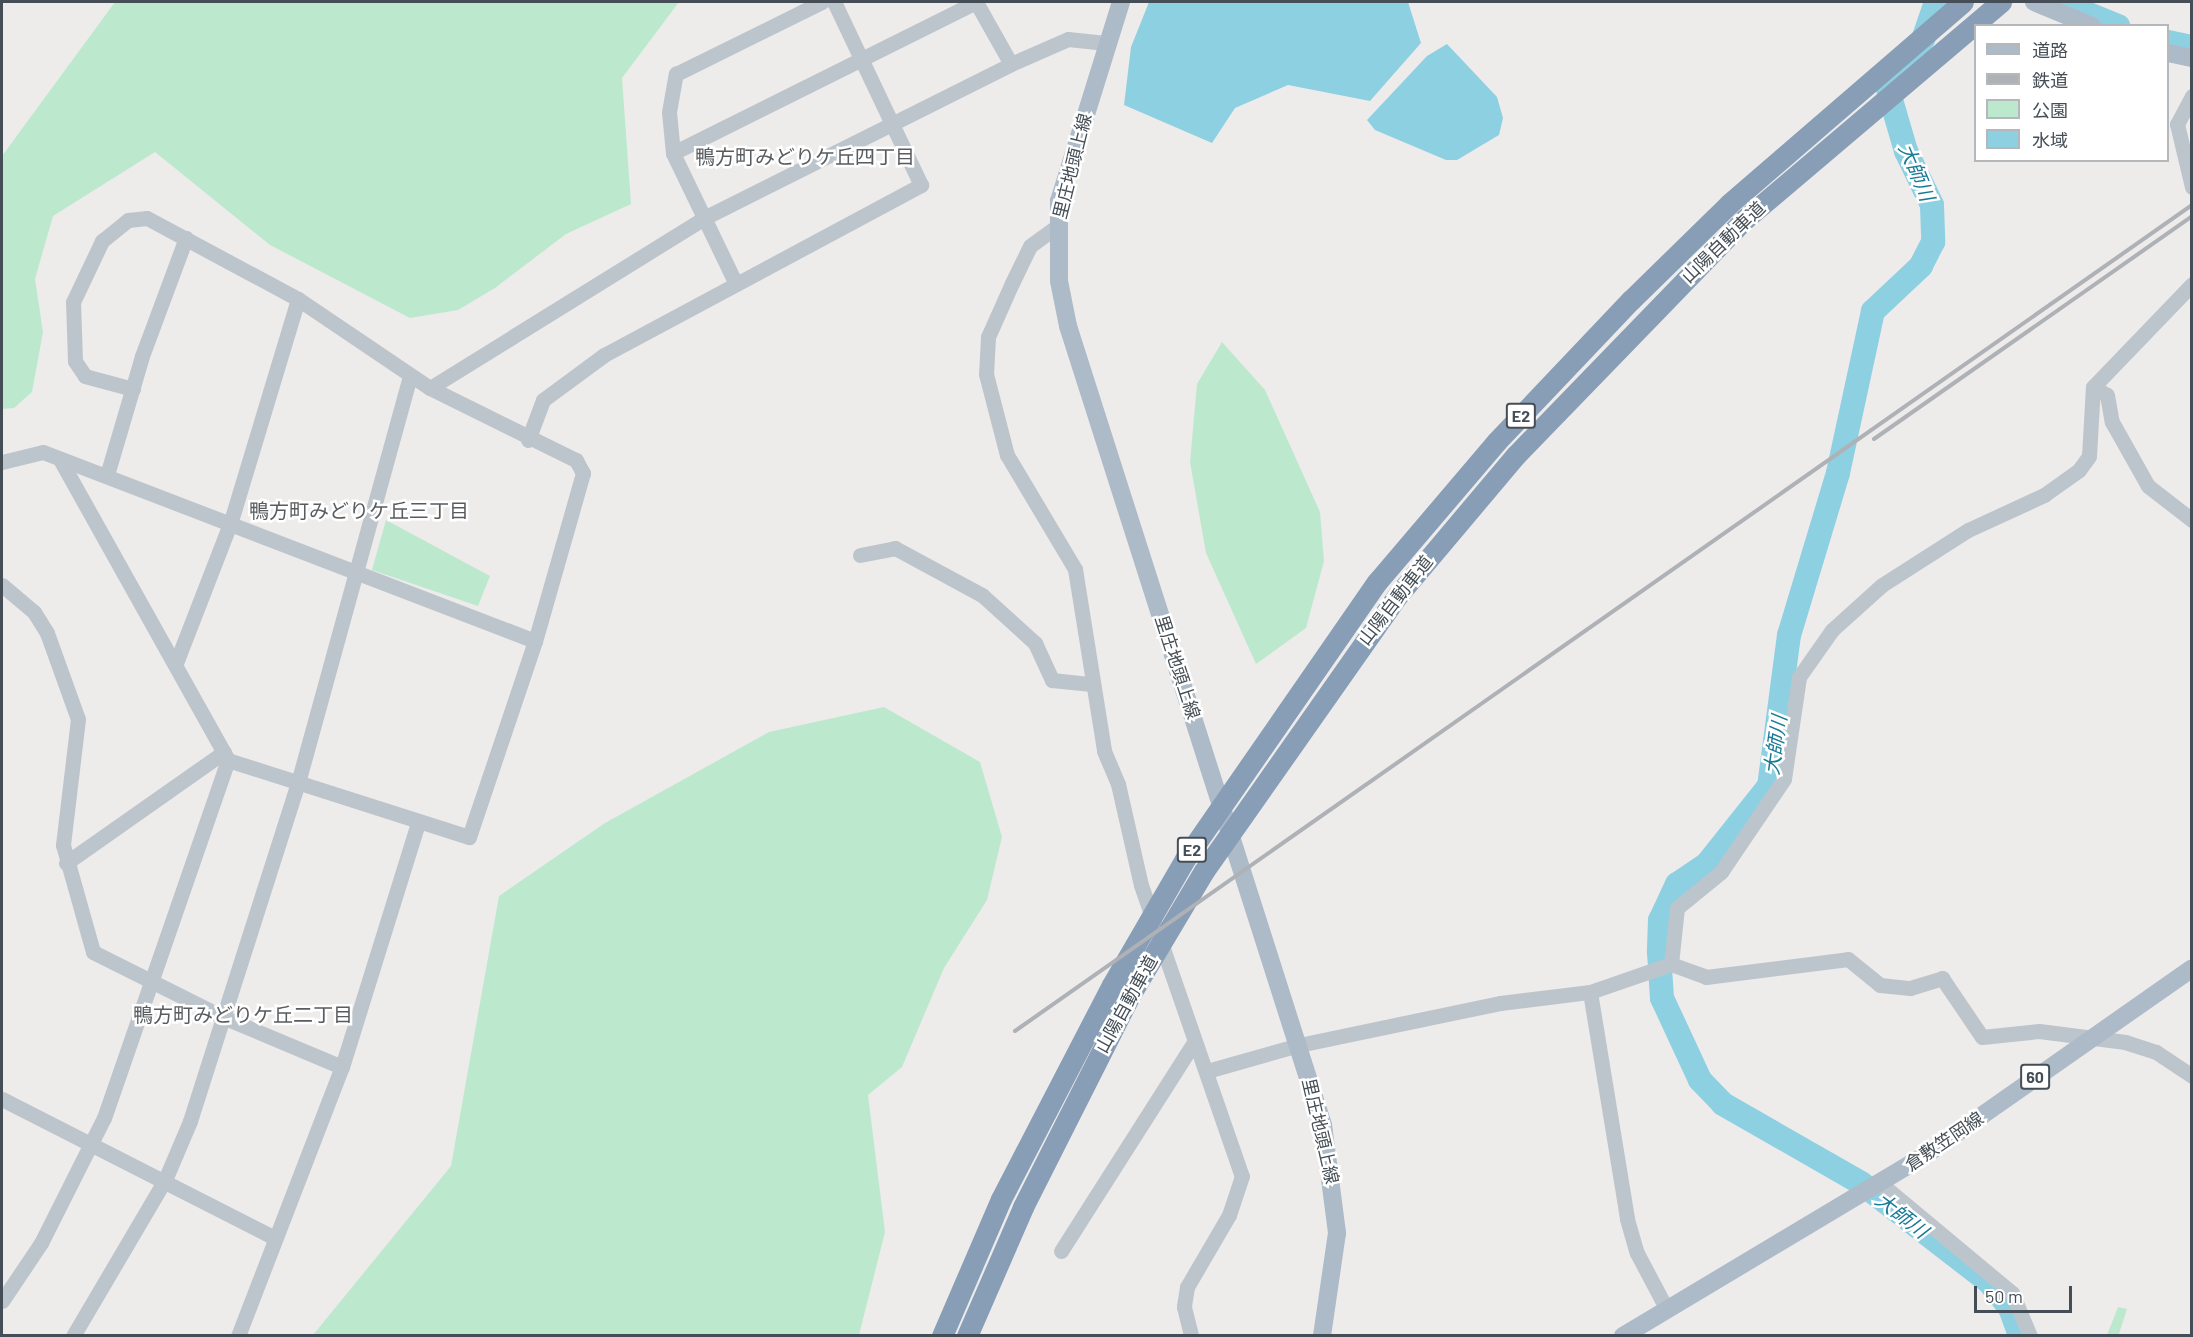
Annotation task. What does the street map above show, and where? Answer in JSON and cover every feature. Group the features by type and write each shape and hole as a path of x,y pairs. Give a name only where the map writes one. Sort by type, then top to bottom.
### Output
{"highway":[{"name":"山陽自動車道","path":"942,1335 1067,1066 1185,859 1332,643 1497,441 1729,204 1963,2"},
{"name":"山陽自動車道","path":"1975,24 2001,2"},
{"name":"山陽自動車道","path":"967,1335 1090,1070 1204,871 1351,656 1516,455 1745,219 1974,25"}],"main road":[{"name":"里庄地頭上線","path":"1121,2 1106,43 1056,227 1068,326 1323,1125 1335,1199 1336,1270 1322,1335"},
{"path":"2034,2 2087,24"},
{"path":"2169,53 2192,58"},
{"name":"倉敷笠岡線","path":"1623,1335 1874,1187 2192,968"}],"street":[{"path":"735,282 673,153 669,112 676,74 822,2"},
{"path":"528,440 543,400 604,355 735,282 921,184 894,122 834,2"},
{"path":"673,153 976,2 1011,64"},
{"path":"430,388 704,218 1011,64 1068,39 1106,43"},
{"path":"2192,96 2177,124 2192,187"},
{"path":"60,459 68,482 176,663 226,756 298,779 418,823 469,837 535,640 583,473 576,460 528,440 410,377 298,299 147,218 128,220 91,256 73,302 75,361 85,376 133,389"},
{"path":"1056,227 1030,246 984,354 990,404 1007,455 1075,569 1089,684 1141,885 1193,1044 1207,1071 1242,1176 1229,1215 1187,1287 1184,1307 1191,1335"},
{"path":"107,475 133,389 186,238"},
{"path":"1666,967 1677,908 1721,872 1784,779 1799,677 1832,630 1882,585 1968,530 2044,495 2079,470 2089,456 2093,387 2192,285"},
{"path":"176,663 231,521 298,299"},
{"path":"73,1335 165,1180 223,1017 298,779 358,575 410,377"},
{"path":"2093,387 2107,395 2112,422 2148,486 2192,520"},
{"path":"2,462 43,452 231,521 358,575 535,640"},
{"path":"860,555 895,548 981,595 1035,643 1052,680 1089,684"},
{"path":"2,585 34,612 47,633 78,720 80,737 65,816 66,863 93,952 154,979 223,1017 342,1066"},
{"path":"66,863 226,756"},
{"path":"2,1301 41,1243 92,1145 154,979 226,756"},
{"path":"238,1335 273,1237 342,1066 388,905 418,823"},
{"path":"1207,1071 1299,1045 1500,1003 1590,992 1666,967 1706,977 1848,959 1880,985 1910,988 1942,978 1982,1037 2039,1031 2094,1036 2156,1052 2192,1076"},
{"path":"1590,992 1627,1219 1666,1308"},
{"path":"1061,1251 1193,1044"},
{"path":"2,1099 273,1237"},
{"path":"1874,1187 2012,1293 2030,1335"}],"green space":[{"path":"115,2 679,2 622,78 631,204 566,234 495,288 458,310 410,318 270,245 155,152 53,216 35,279 43,332 32,392 14,408 2,409 2,156"},
{"path":"1222,342 1265,390 1320,512 1324,561 1306,628 1256,664 1206,553 1190,462 1197,384"},
{"path":"386,520 490,576 478,606 372,570"},
{"path":"884,707 980,762 1002,837 987,900 944,968 902,1067 868,1095 885,1232 859,1335 313,1335 451,1166 499,896 605,823 769,732"},
{"path":"2118,1307 2127,1309 2119,1334 2124,1335 2107,1335"}],"water":[{"path":"1149,2 1408,2 1421,43 1370,101 1288,85 1235,108 1212,143 1124,105 1131,47"},
{"path":"1447,44 1497,97 1503,118 1499,135 1457,160 1446,160 1375,130 1367,120 1427,56"}],"waterway":[{"name":"大師川","path":"1936,2 1923,39 1887,86 1906,151 1932,205 1933,242 1921,266 1873,311 1838,473 1789,635 1769,786 1707,864 1677,884 1660,920 1659,952 1662,998 1700,1080 1723,1104 1861,1183 1989,1282 2010,1308 2020,1336"},
{"path":"2059,2 2113,24"},
{"path":"2169,42 2192,47"}],"railway":[{"path":"1015,1031 2192,205"},
{"path":"1874,439 2192,216"}],"district":[{"name":"鴨方町みどりケ丘四丁目","path":"805,156"},
{"name":"鴨方町みどりケ丘三丁目","path":"359,510"},
{"name":"鴨方町みどりケ丘二丁目","path":"243,1014"}]}
